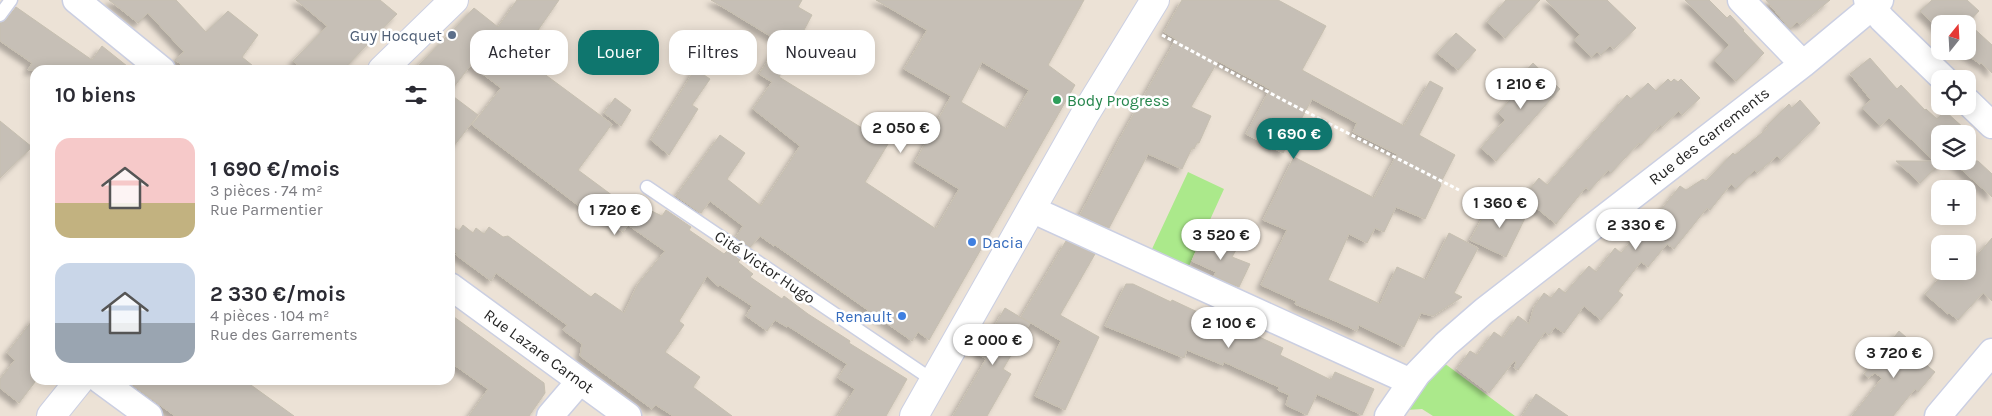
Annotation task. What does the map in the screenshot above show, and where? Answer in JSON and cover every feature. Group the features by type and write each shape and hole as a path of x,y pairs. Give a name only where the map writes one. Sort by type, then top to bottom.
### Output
{"street":[{"path":"76,0 156,65"},
{"path":"387,65 454,0"},
{"path":"914,416 1084,116 1155,0"},
{"path":"1741,0 1804,64"},
{"path":"1873,2 1882,19 1935,70"},
{"name":"Rue des Garrements","path":"1388,416 1411,382 1446,344 1484,311 1804,64 1873,2"},
{"path":"1976,110 1992,125"},
{"path":"1031,209 1411,382"},
{"name":"Rue Lazare Carnot","path":"455,290 628,416"},
{"path":"1938,416 1992,352"},
{"path":"550,416 580,381"},
{"path":"52,416 76,385"},
{"path":"107,385 149,416"}],"lane":[{"path":"0,15 11,0"},
{"name":"Cité Victor Hugo","path":"647,187 934,381"}],"path":[{"path":"1162,35 1458,190"}],"green space":[{"path":"1188,172 1224,189 1189,266 1152,249"},
{"path":"1444,363 1515,416 1433,416 1422,409 1406,410 1418,392"}],"building":[{"path":"109,0 176,0 206,32 228,11 258,35 242,57 252,65 182,65 175,60 184,52 148,13 138,23"},
{"path":"296,0 380,0 397,14 348,65 298,65 293,61 327,26"},
{"path":"517,0 559,0 538,30 470,30 470,66 455,86 455,65 419,65 474,8 498,27"},
{"path":"711,0 802,0 798,7 812,15 804,30 767,30 767,34"},
{"path":"876,0 1084,0 1048,65 1075,85 929,340 918,332 912,341 760,236 750,247 736,237 743,226 710,201 701,213 676,196 720,135 745,153 727,179 761,206 800,146 753,109 772,82 759,74 767,62 767,75 780,75 779,77 888,144 865,182 936,229 959,189 915,162 951,96 904,69 927,30","holes":["982,62 1029,90 1007,129 961,102"]},
{"path":"1182,0 1278,0 1326,26 1302,70 1404,126 1430,81 1443,88 1419,135 1455,155 1425,219 1396,207 1384,232 1375,228 1367,243 1349,234 1328,280 1380,304 1397,267 1426,280 1449,233 1478,248 1454,293 1462,297 1433,316 1421,313 1404,347 1359,325 1357,331 1295,304 1296,301 1261,285 1287,230 1263,220 1294,157 1374,198 1397,154 1353,132 1357,123 1312,99 1283,153 1246,134 1270,89 1218,61 1191,107 1211,116 1199,143 1197,143 1194,149 1192,148 1182,169 1148,154 1109,228 1080,215 1119,140 1176,39 1164,32"},
{"path":"1506,0 1540,0 1505,38 1487,22"},
{"path":"1546,0 1607,0 1636,28 1614,49 1610,46 1601,55 1597,52 1592,57 1574,40 1580,35"},
{"path":"1685,0 1709,0 1727,18 1730,15 1764,53 1736,81 1714,60 1729,45"},
{"path":"1766,0 1830,0 1800,25 1797,22 1790,29"},
{"path":"1932,0 1967,0 1979,11 1975,15 1931,15 1931,21 1920,11"},
{"path":"16,7 92,60 102,46 126,65 31,65 32,63 0,41 0,23 6,20"},
{"path":"1976,30 1992,45 1992,73 1974,60 1976,60"},
{"path":"1456,33 1476,50 1458,70 1437,53"},
{"path":"1870,58 1897,89 1901,85 1931,115 1937,119 1941,115 1949,115 1961,125 1931,125 1931,158 1889,118 1880,126 1862,108 1871,100 1850,74"},
{"path":"1533,63 1560,89 1496,161 1481,148 1505,120 1498,113 1526,82 1520,77"},
{"path":"484,75 546,75 612,124 578,170 632,210 637,204 662,216 666,210 691,227 689,230 724,254 727,251 740,260 738,262 753,274 750,277 782,299 784,296 850,341 849,343 907,379 886,416 838,416 855,389 838,378 847,364 788,326 775,320 767,331 746,316 752,306 720,285 718,286 707,276 679,321 684,325 665,352 700,377 693,387 732,416 673,416 656,405 652,409 580,356 582,344 563,330 567,325 496,273 491,281 456,255 455,228 459,231 463,225 473,233 476,228 484,234 489,227 503,237 508,236 591,297 595,293 624,313 638,284 665,251 628,225 623,232 581,203 579,206 472,125 501,88"},
{"path":"691,75 704,75 710,79 692,105 698,109 669,155 651,140"},
{"path":"1668,79 1671,82 1674,79 1678,82 1681,79 1700,98 1682,115 1679,111 1662,127 1660,125 1641,145 1639,143 1611,173 1608,170 1589,191 1586,187 1556,224 1523,197 1539,178 1547,185 1627,95 1631,99 1648,83 1656,91"},
{"path":"455,98 478,115 455,145"},
{"path":"615,98 631,110 621,126 604,113"},
{"path":"1800,100 1820,123 1781,160 1777,156 1757,173 1755,170 1736,189 1731,184 1710,210 1707,208 1674,249 1667,244 1648,267 1641,262 1618,291 1623,295 1601,320 1584,306 1564,333 1555,327 1549,335 1545,332 1518,370 1514,368 1516,362 1514,361 1489,393 1457,369 1470,351 1477,355 1494,332 1503,338 1518,316 1529,324 1534,307 1544,293 1551,298 1559,288 1565,293 1589,266 1596,272 1615,248 1621,253 1645,225 1647,227 1680,186 1686,190 1703,179 1706,181 1733,153 1735,155 1768,128 1767,126 1789,104 1792,108"},
{"path":"0,121 30,145 30,149 0,178"},
{"path":"1896,161 1931,161 1931,170 1933,170 1920,183"},
{"path":"1976,161 1978,161 1992,174 1992,197 1976,183 1976,180 1973,180 1962,170 1976,170"},
{"path":"1511,201 1527,214 1506,257 1470,240 1488,208 1500,214"},
{"path":"1203,235 1236,250 1232,257 1250,264 1239,287 1214,276 1216,272 1192,261"},
{"path":"1992,238 1992,301 1983,293 1958,320 1925,294 1938,280 1976,280 1976,257"},
{"path":"1066,241 1095,254 1060,315 1099,337 1065,410 1035,396 1061,341 1021,317"},
{"path":"1126,284 1133,284 1238,331 1240,328 1283,348 1280,355 1331,380 1335,372 1374,389 1362,415 1317,394 1307,415 1286,405 1289,395 1278,390 1279,387 1224,362 1223,365 1187,350 1184,358 1105,326"},
{"path":"1005,308 1030,323 1003,369 1011,374 987,416 953,416 986,359 978,354"},
{"path":"455,318 544,383 545,393 529,416 469,416 488,389 455,366"},
{"path":"30,323 30,385 33,385 19,403 0,388 0,379 15,360 7,353"},
{"path":"1899,331 1915,345 1908,350 1935,372 1918,392 1915,389 1893,416 1852,416 1882,378 1875,373 1868,378 1864,374"},
{"path":"133,385 251,385 294,416 175,416"},
{"path":"1536,394 1568,416 1522,416"}],"place":[{"name":"Guy Hocquet","path":"452,35"},
{"name":"Body Progress","path":"1057,100"},
{"name":"Dacia","path":"972,242"},
{"name":"Renault","path":"902,316"}]}
